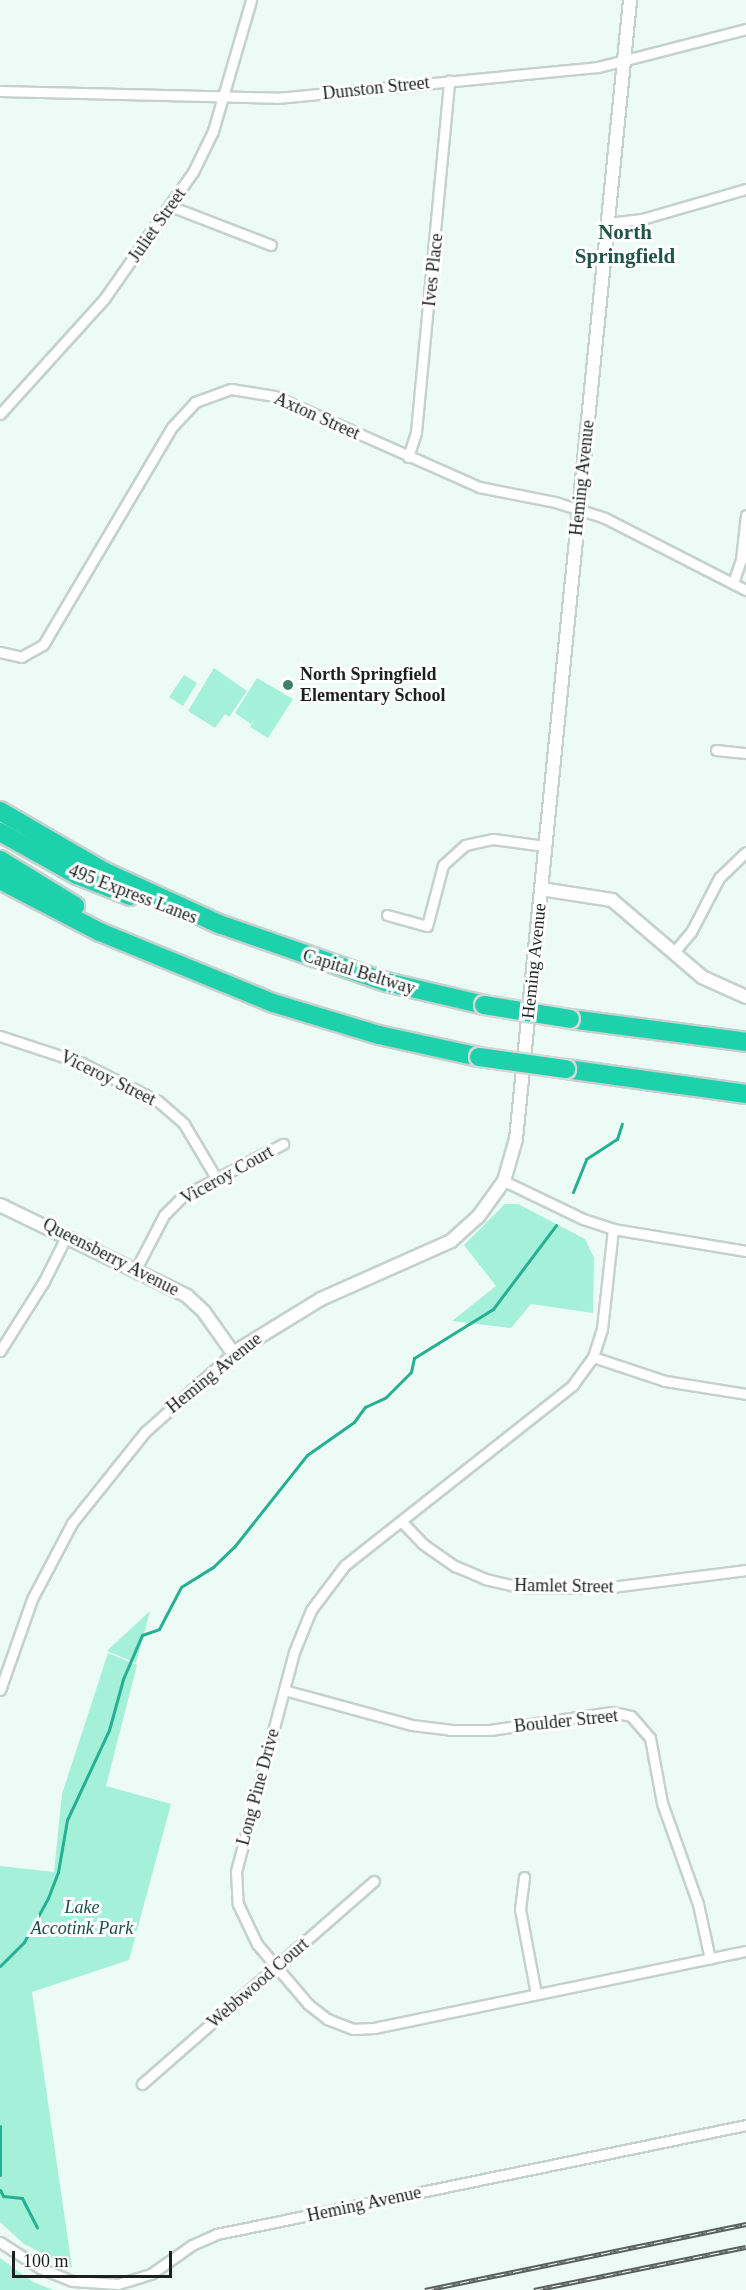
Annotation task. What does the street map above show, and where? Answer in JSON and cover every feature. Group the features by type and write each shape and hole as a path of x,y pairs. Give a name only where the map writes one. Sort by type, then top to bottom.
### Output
{"highway":[{"name":"Capital Beltway","path":"0,811 140,889 271,944 386,981 484,1005 570,1019 746,1042"},
{"name":"495 Express Lanes","path":"0,832 97,883 271,944"},
{"name":"495 Express Lanes","path":"0,860 64,900 197,973"},
{"path":"0,880 100,932 197,973 326,1020 479,1057 746,1094"}],"street":[{"name":"Juliet Street","path":"0,414 104,299 170,206 205,149 223,98 251,0"},
{"name":"Heming Avenue","path":"0,1690 32,1599 79,1514 145,1432 233,1353 321,1299 451,1241 478,1217 504,1181 516,1139 630,0"},
{"name":"Dunston Street","path":"0,91 277,98 624,62 746,29"},
{"name":"Ives Place","path":"408,457 416,432 449,81"},
{"path":"608,223 642,219 746,189"},
{"path":"170,206 271,245"},
{"name":"Axton Street","path":"0,652 21,657 43,645 172,427 188,408 210,394 231,389 264,392 479,487 579,510 614,522 746,590"},
{"path":"733,583 741,560 746,515"},
{"path":"716,750 746,753"},
{"path":"387,915 427,926 443,865 465,845 493,839 545,846"},
{"path":"674,952 691,932 719,878 746,852"},
{"path":"541,889 612,900 702,977 746,997"},
{"name":"Viceroy Street","path":"0,1036 82,1063 158,1101 184,1124 216,1178"},
{"name":"Viceroy Court","path":"136,1269 170,1208 216,1178 282,1144"},
{"path":"504,1181 583,1219 613,1228 746,1251"},
{"name":"Queensberry Avenue","path":"0,1205 136,1269 194,1302 233,1353"},
{"name":"Long Pine Drive","path":"613,1228 606,1308 593,1357 561,1396 345,1565 322,1591 301,1633 284,1690 235,1882 246,1927 276,1967 319,2014 353,2029 374,2028 746,1951"},
{"path":"0,1351 44,1281 67,1235"},
{"path":"593,1357 665,1382 746,1394"},
{"name":"Hamlet Street","path":"401,1521 423,1544 455,1566 485,1579 519,1587 604,1588 746,1570"},
{"name":"Boulder Street","path":"284,1690 412,1725 450,1730 490,1730 612,1712 631,1716 650,1738 662,1803 698,1904 710,1959"},
{"path":"524,1877 520,1909 536,1994"},
{"name":"Webbwood Court","path":"142,2084 374,1881"},
{"name":"Heming Avenue","path":"0,2242 40,2268 63,2277 88,2284 118,2284 151,2274 192,2245 217,2234 746,2125"}],"green space":[{"path":"214,668 247,691 229,717 225,714 215,728 188,711"},
{"path":"184,675 197,683 183,706 169,697"},
{"path":"257,678 293,699 268,738 250,727 255,719 251,724 235,713"},
{"path":"505,1204 518,1204 585,1239 594,1258 593,1313 531,1304 511,1328 452,1321 496,1286 464,1245"},
{"path":"150,1611 136,1663 107,1651 136,1624"},
{"name":"Lake Accotink Park","path":"108,1653 137,1665 106,1786 171,1804 129,1960 32,1992 72,2268 24,2244 0,2222 0,1866 54,1872 62,1794"},
{"path":"0,2258 33,2282 53,2290 0,2290"}],"waterway":[{"path":"573,1192 586,1159 617,1139 622,1124"},
{"path":"0,1966 24,1942 48,1898 58,1872 67,1820 109,1730 123,1679 142,1635 159,1629 181,1587 213,1567 234,1547 307,1455 354,1422 365,1407 386,1397 411,1372 414,1358 493,1309 556,1225"},
{"path":"0,2126 0,2175"},
{"path":"0,2190 3,2196 22,2198 37,2227"}],"railway":[{"path":"425,2290 746,2224"},
{"path":"534,2290 746,2247"}],"place":[{"name":"North Springfield Elementary School","path":"288,685"}],"district":[{"name":"North Springfield","path":"625,244"}]}
